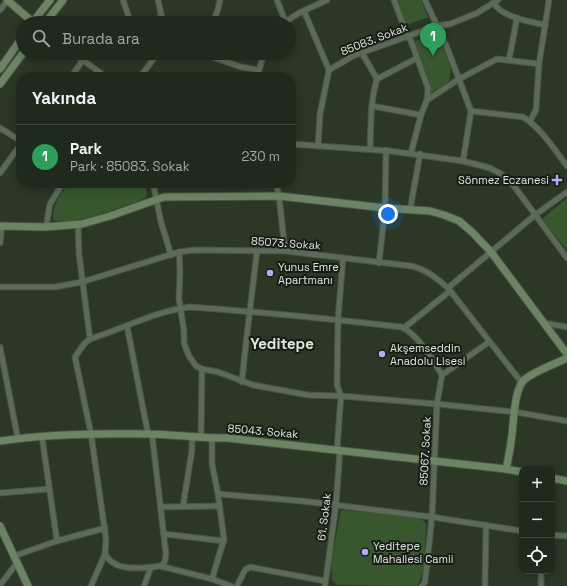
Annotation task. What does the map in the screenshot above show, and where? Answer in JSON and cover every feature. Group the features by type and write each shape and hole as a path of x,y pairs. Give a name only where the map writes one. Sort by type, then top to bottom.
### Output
{"street":[{"path":"0,10 7,0 25,16"},
{"path":"38,16 50,0"},
{"path":"51,16 64,0"},
{"path":"123,0 129,16"},
{"path":"158,0 162,16"},
{"path":"216,16 220,0"},
{"path":"278,0 282,16"},
{"path":"294,16 327,0"},
{"path":"394,0 428,88 427,100 421,115 411,153"},
{"path":"425,0 446,45 471,111 463,161"},
{"path":"530,121 536,110 539,64 549,0"},
{"path":"496,2 496,8 517,18 545,25"},
{"name":"85083. Sokak","path":"329,70 362,52 436,26 450,24 477,13 496,2"},
{"path":"304,10 329,70 320,114 318,146"},
{"path":"509,60 517,18"},
{"path":"0,68 16,46"},
{"path":"362,52 377,79 372,106 370,149"},
{"path":"377,79 417,58"},
{"path":"427,100 459,79 497,59 539,64"},
{"path":"0,84 18,60"},
{"path":"75,72 83,60 99,72"},
{"path":"144,72 153,60"},
{"path":"221,60 241,67 258,70 262,60"},
{"path":"372,106 421,115"},
{"path":"471,111 523,117 530,121 567,166"},
{"path":"0,128 16,139"},
{"path":"296,144 386,150 420,154 463,161 490,168 501,174 514,186 567,258"},
{"path":"0,173 16,150"},
{"path":"379,263 385,208 386,150"},
{"path":"410,210 420,154"},
{"path":"46,226 50,204 60,188"},
{"path":"154,188 161,222 171,255"},
{"path":"277,188 285,251"},
{"path":"404,328 535,215 567,192"},
{"path":"0,243 1,226 78,224 110,216 164,197 279,196 385,208 430,211 459,221 472,232 491,252 567,354"},
{"path":"78,224 82,282 90,339"},
{"name":"85073. Sokak","path":"0,287 56,287 82,282 178,252 195,250 285,251 421,268 434,276 449,289 522,383"},
{"path":"242,382 247,325 257,251"},
{"path":"178,252 180,271 179,299 184,331 184,343 189,356 196,366 202,369 218,372 242,382 279,391 308,395 341,396 515,412 567,422"},
{"name":"61. Sokak","path":"325,583 336,505 341,396 337,385 338,320 343,258"},
{"path":"91,586 105,554 105,528 91,434 75,357 84,344 90,339 180,308 190,307 250,311 338,320 404,328 408,330 415,336 442,375 489,342"},
{"path":"544,324 567,327"},
{"path":"127,326 150,434 161,507 166,554 165,561 162,566 160,566"},
{"path":"0,347 18,439"},
{"path":"506,469 517,395 522,383 524,380 538,372 567,358"},
{"path":"201,437 202,369"},
{"name":"85067. Sokak","path":"422,586 425,582 432,516 438,404 442,375"},
{"name":"85043. Sokak","path":"0,441 91,434 150,434 227,438 519,471"},
{"path":"183,506 192,450 192,436"},
{"path":"42,437 57,541"},
{"path":"212,438 212,464 218,494 224,541 212,579"},
{"path":"555,479 567,481"},
{"path":"0,493 49,489"},
{"path":"218,494 302,501 432,516 519,530"},
{"path":"161,507 219,506"},
{"path":"485,586 486,525"},
{"path":"0,526 28,586"},
{"path":"0,585 16,559 57,541 105,528"},
{"path":"164,534 224,541"},
{"path":"0,535 7,541"},
{"path":"555,535 567,536"},
{"path":"105,554 112,562 120,566 139,568 160,566 212,579 231,586"},
{"path":"144,586 151,567"},
{"path":"237,586 245,570 250,567 325,583"},
{"path":"540,586 541,574"}],"green space":[{"path":"398,0 421,0 428,17 407,25"},
{"path":"435,34 438,35 451,69 449,81 431,93 429,91 429,81 415,43 416,41"},
{"path":"65,188 146,188 147,194 145,198 136,202 93,216 69,221 53,219 54,208"},
{"path":"567,198 567,250 542,219"},
{"path":"341,510 420,517 426,524 425,547 424,566 417,586 337,585 332,580 331,563"}],"place":[{"name":"Park","path":"433,56"},
{"name":"Sönmez Eczanesi","path":"557,180"},
{"name":"Yunus Emre Apartmanı","path":"270,273"},
{"name":"Akşemseddin Anadolu Lisesi","path":"382,354"},
{"name":"Yeditepe Mahallesi Camii","path":"365,552"}],"district":[{"name":"Yeditepe","path":"282,344"}]}
